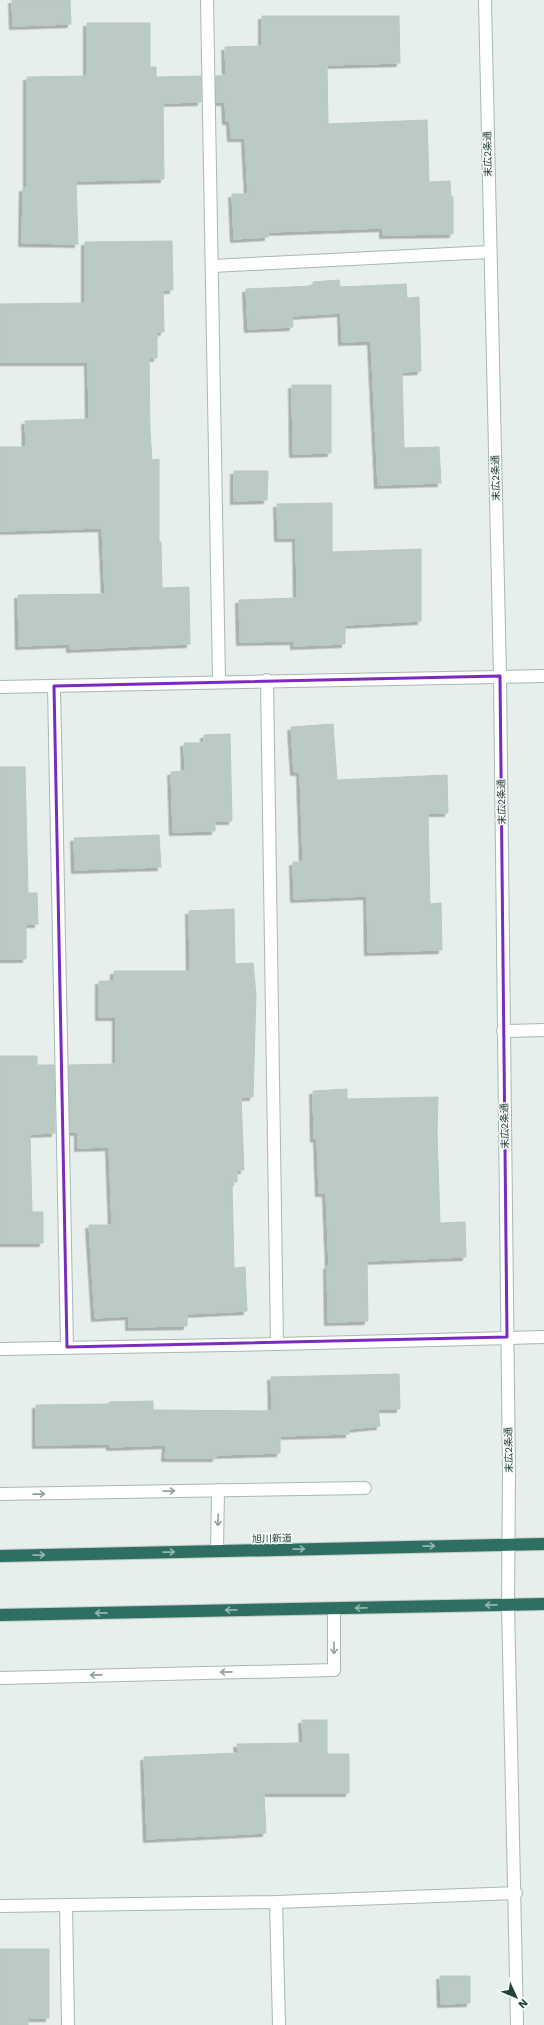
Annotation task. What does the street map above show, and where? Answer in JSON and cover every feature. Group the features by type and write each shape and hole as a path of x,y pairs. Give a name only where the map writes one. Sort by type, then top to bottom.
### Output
{"highway":[{"name":"旭川新道","path":"0,1556 544,1544"},
{"path":"0,1615 544,1604"}],"street":[{"path":"207,0 219,681"},
{"name":"末広2条通","path":"485,0 489,252 500,676 509,1544 508,1604 518,2025"},
{"path":"212,266 489,252"},
{"path":"0,687 267,680 544,676"},
{"path":"267,680 276,1344"},
{"path":"54,686 67,1347"},
{"path":"503,1031 544,1030"},
{"path":"0,1349 544,1337"},
{"path":"0,1494 365,1488"},
{"path":"217,1551 218,1490"},
{"path":"0,1678 334,1670 334,1609"},
{"path":"0,1906 276,1902 516,1893"},
{"path":"276,1902 279,2025"},
{"path":"66,1905 68,2025"}],"highlighted area":[{"path":"500,676 507,1337 67,1347 54,686"}],"building":[{"path":"12,0 70,0 71,24 13,26"},
{"path":"262,16 399,16 400,63 327,65 328,124 427,120 429,182 450,181 451,197 453,197 453,234 383,235 383,228 268,232 268,237 234,239 232,194 248,194 245,138 231,138 230,121 226,121 225,102 216,102 216,76 226,75 225,47 262,46"},
{"path":"87,23 150,23 150,67 156,67 156,77 201,76 201,102 163,103 164,179 76,181 78,244 22,243 23,188 27,188 27,77 87,76"},
{"path":"172,241 173,290 163,290 164,332 157,332 157,358 149,358 150,431 152,460 159,459 159,542 161,542 162,588 189,587 190,644 70,649 70,644 19,646 18,595 105,594 102,528 0,531 0,447 26,447 25,421 89,419 88,362 0,362 0,304 85,303 85,242"},
{"path":"339,280 340,287 406,284 407,298 419,297 421,371 402,372 404,448 439,447 441,483 378,485 371,341 342,342 341,313 292,316 293,327 248,329 246,289 313,286 313,282"},
{"path":"292,385 331,385 331,453 293,454"},
{"path":"234,471 268,471 267,500 234,501"},
{"path":"332,503 332,552 421,549 421,621 345,625 345,644 294,646 294,641 240,642 239,600 297,598 296,538 278,538 277,504"},
{"path":"333,724 337,780 447,775 448,813 428,813 430,904 441,903 442,950 368,952 367,896 294,899 293,862 303,862 300,772 294,772 291,727"},
{"path":"230,734 232,821 215,821 215,831 173,832 171,772 185,771 184,743 204,743 204,735"},
{"path":"0,767 25,767 28,893 37,893 38,924 26,924 26,959 0,959"},
{"path":"159,835 161,867 75,870 74,838"},
{"path":"234,909 235,964 253,963 256,995 253,1097 241,1097 244,1170 237,1170 237,1182 232,1182 234,1268 245,1267 247,1311 187,1314 187,1326 129,1327 129,1316 95,1318 89,1225 112,1225 109,1147 78,1148 78,1132 70,1132 69,1065 116,1064 116,1017 99,1017 99,981 114,981 114,971 190,971 189,911"},
{"path":"0,1056 37,1056 37,1065 54,1065 55,1133 30,1134 32,1212 43,1212 43,1243 0,1243"},
{"path":"347,1089 347,1099 438,1097 437,1132 440,1223 465,1222 466,1257 367,1261 368,1321 328,1322 327,1266 329,1266 326,1193 319,1193 317,1138 314,1139 313,1091"},
{"path":"399,1374 400,1409 378,1409 380,1426 349,1429 349,1434 280,1436 280,1453 216,1455 216,1458 165,1458 166,1445 110,1447 110,1444 36,1445 36,1405 109,1404 109,1402 153,1401 153,1410 272,1411 271,1377"},
{"path":"302,1720 327,1720 327,1754 349,1754 349,1793 264,1793 266,1833 147,1839 144,1757 238,1753 237,1744 303,1743"},
{"path":"0,1949 49,1949 49,2018 28,2018 28,2025 0,2025"},
{"path":"440,1976 470,1976 470,2003 441,2004"}]}
